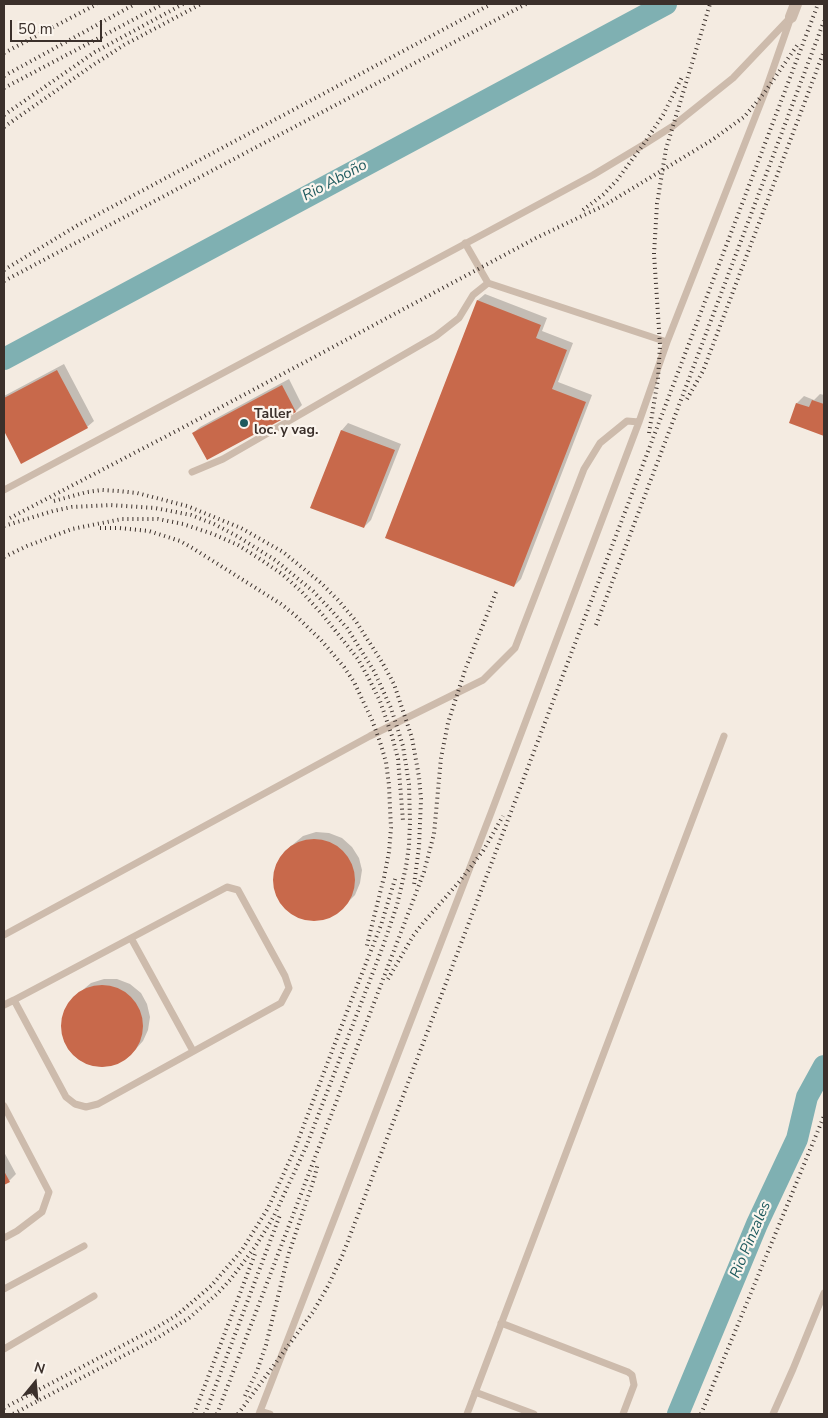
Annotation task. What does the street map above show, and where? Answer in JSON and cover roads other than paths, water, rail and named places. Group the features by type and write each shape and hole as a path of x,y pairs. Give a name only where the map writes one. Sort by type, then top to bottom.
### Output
{"street":[{"path":"791,17 796,4"}],"lane":[{"path":"4,490 644,145 673,126 733,78 791,17"},
{"path":"270,1414 260,1413 639,422 667,342 764,92 791,17"},
{"path":"465,243 488,283 667,342"},
{"path":"192,472 223,459 436,336 459,318 473,294 488,283"},
{"path":"4,935 370,736 482,680 515,648 584,469 600,443 628,421 639,422"},
{"path":"467,1414 724,736"},
{"path":"4,1005 227,888 238,890 285,976 289,988 281,1003 98,1104 86,1107 75,1104 66,1097 14,1000"},
{"path":"131,938 193,1051"},
{"path":"4,1106 49,1192 42,1212 17,1231 4,1238"},
{"path":"4,1289 84,1246"},
{"path":"773,1414 824,1293"},
{"path":"4,1349 94,1296"},
{"path":"501,1323 628,1372 632,1375 634,1385 623,1414"},
{"path":"475,1392 534,1414"}],"waterway":[{"name":"Rio Aboño","path":"4,359 666,4"},
{"name":"Rio Pinzales","path":"678,1414 757,1224 797,1139 807,1097 824,1066"}],"railway":[{"path":"4,53 97,4"},
{"path":"4,76 135,4"},
{"path":"4,88 163,4"},
{"path":"4,115 95,52 183,4"},
{"path":"4,127 124,45 201,4"},
{"path":"4,270 78,225 491,4"},
{"path":"4,281 526,4"},
{"path":"649,433 658,379 660,345 654,254 657,204 666,149 710,4"},
{"path":"238,1414 313,1312 343,1254 818,4"},
{"path":"596,625 824,21"},
{"path":"10,518 536,238 605,205 712,140 744,117 765,92 798,44"},
{"path":"687,399 703,371 824,51"},
{"path":"583,210 604,194 617,180 643,145 663,115 683,75"},
{"path":"54,501 102,490 137,493 187,506 241,528 283,552 321,583 338,600 355,620 394,684 412,738 421,799 419,847 414,885"},
{"path":"4,526 72,507 110,505 155,508 191,515 214,524 275,560 313,591 331,610 347,628 374,671 391,708 403,746 409,784 410,822 406,867 397,905 383,946 306,1147 274,1216 255,1247 217,1294 189,1318 157,1338 13,1414"},
{"path":"4,557 72,529 122,519 158,519 183,524 213,534 238,545 260,559 282,574 322,614 358,659 369,679 380,701 398,759 403,821"},
{"path":"100,528 149,531 180,541 194,549 281,604 296,616 321,640 354,682 372,720 386,762 391,828 384,877 366,949"},
{"path":"217,1414 424,872 434,834 441,758 448,723 465,670 496,592"},
{"path":"388,979 413,936 483,851 503,816"},
{"path":"4,1408 177,1315 211,1286 242,1250 268,1208 294,1151 381,925 396,876"},
{"path":"701,1414 824,1116"},
{"path":"245,1396 257,1371 266,1345 288,1256 318,1163"},
{"path":"205,1414 280,1215"},
{"path":"194,1414 255,1254"}],"place":[{"name":"Taller loc. y vag.","path":"244,423"}]}
